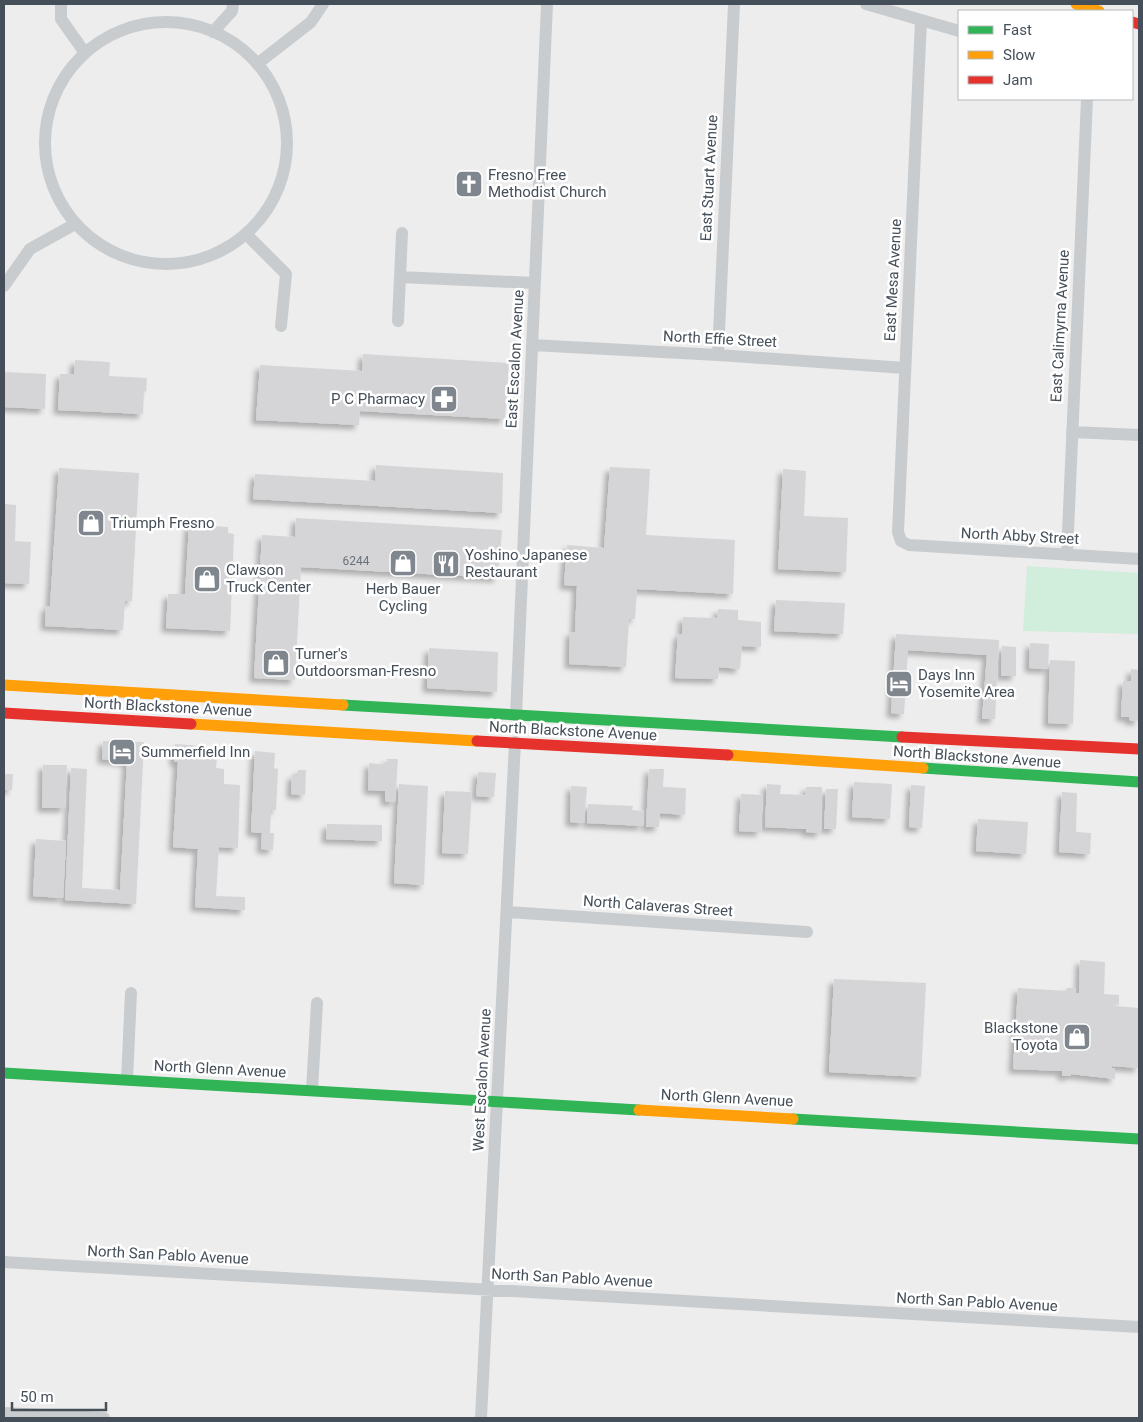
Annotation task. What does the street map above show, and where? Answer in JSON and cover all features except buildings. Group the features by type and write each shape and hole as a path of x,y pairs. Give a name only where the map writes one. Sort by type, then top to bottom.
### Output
{"main road":[{"path":"1076,4 1097,10"},
{"name":"North Blackstone Avenue","path":"4,686 512,720 635,722 1139,749"},
{"name":"North Blackstone Avenue","path":"4,713 516,742 1139,782"},
{"path":"599,732 635,722"},
{"path":"440,738 453,727"},
{"path":"516,742 517,738 524,732"},
{"name":"North Glenn Avenue","path":"4,1072 1139,1139"}],"street":[{"path":"61,4 61,19 85,53"},
{"path":"213,32 232,11 233,4"},
{"path":"257,64 312,22 323,4"},
{"name":"East Escalon Avenue","path":"512,720 532,345 547,4"},
{"name":"East Stuart Avenue","path":"718,355 734,4"},
{"path":"866,4 958,31"},
{"name":"East Mesa Avenue","path":"901,541 898,532 921,20"},
{"path":"160,22 187,24 213,32 237,46 257,64 271,84 280,105 286,128 286,152 282,175 274,197 262,217 246,234 226,248 205,258 182,263 158,264 135,261 113,252 93,240 75,224 60,202 49,177 45,150 46,123 54,97 67,73 85,53 107,37 132,26 160,22"},
{"name":"East Calimyrna Avenue","path":"1067,555 1087,100"},
{"path":"4,286 30,249 75,224"},
{"path":"398,321 402,233"},
{"path":"246,234 286,274 281,326"},
{"path":"400,277 535,283"},
{"name":"North Effie Street","path":"532,345 905,368"},
{"path":"1072,432 1139,435"},
{"name":"North Abby Street","path":"901,541 909,545 1139,559"},
{"name":"West Escalon Avenue","path":"481,1418 516,742"},
{"name":"North Calaveras Street","path":"507,912 807,932"},
{"path":"127,1079 131,993"},
{"path":"312,1090 317,1003"},
{"name":"North San Pablo Avenue","path":"4,1262 1139,1327"},
{"path":"4,1414 104,1418"}],"green space":[{"path":"1027,566 1139,573 1139,634 1023,631"}],"traffic: fast":[{"path":"343,705 902,737"},
{"path":"923,768 1139,782"},
{"path":"4,1073 639,1110"},
{"path":"793,1119 1139,1139"}],"traffic: slow":[{"path":"1076,4 1096,10"},
{"path":"4,685 343,705"},
{"path":"191,724 477,741"},
{"path":"728,755 923,768"},
{"path":"639,1110 793,1119"}],"traffic: jam":[{"path":"1133,22 1139,24"},
{"path":"4,713 191,724"},
{"path":"902,737 1139,749"},
{"path":"477,741 728,755"}],"place":[{"name":"Fresno Free Methodist Church","path":"469,184"},
{"name":"P C Pharmacy","path":"444,399"},
{"name":"Triumph Fresno","path":"91,523"},
{"name":"Herb Bauer Cycling","path":"403,563"},
{"name":"Yoshino Japanese Restaurant","path":"446,564"},
{"name":"Clawson Truck Center","path":"207,579"},
{"name":"Turner's Outdoorsman-Fresno","path":"276,663"},
{"name":"Days Inn Yosemite Area","path":"899,684"},
{"name":"Summerfield Inn","path":"122,752"},
{"name":"Blackstone Toyota","path":"1077,1037"}]}
